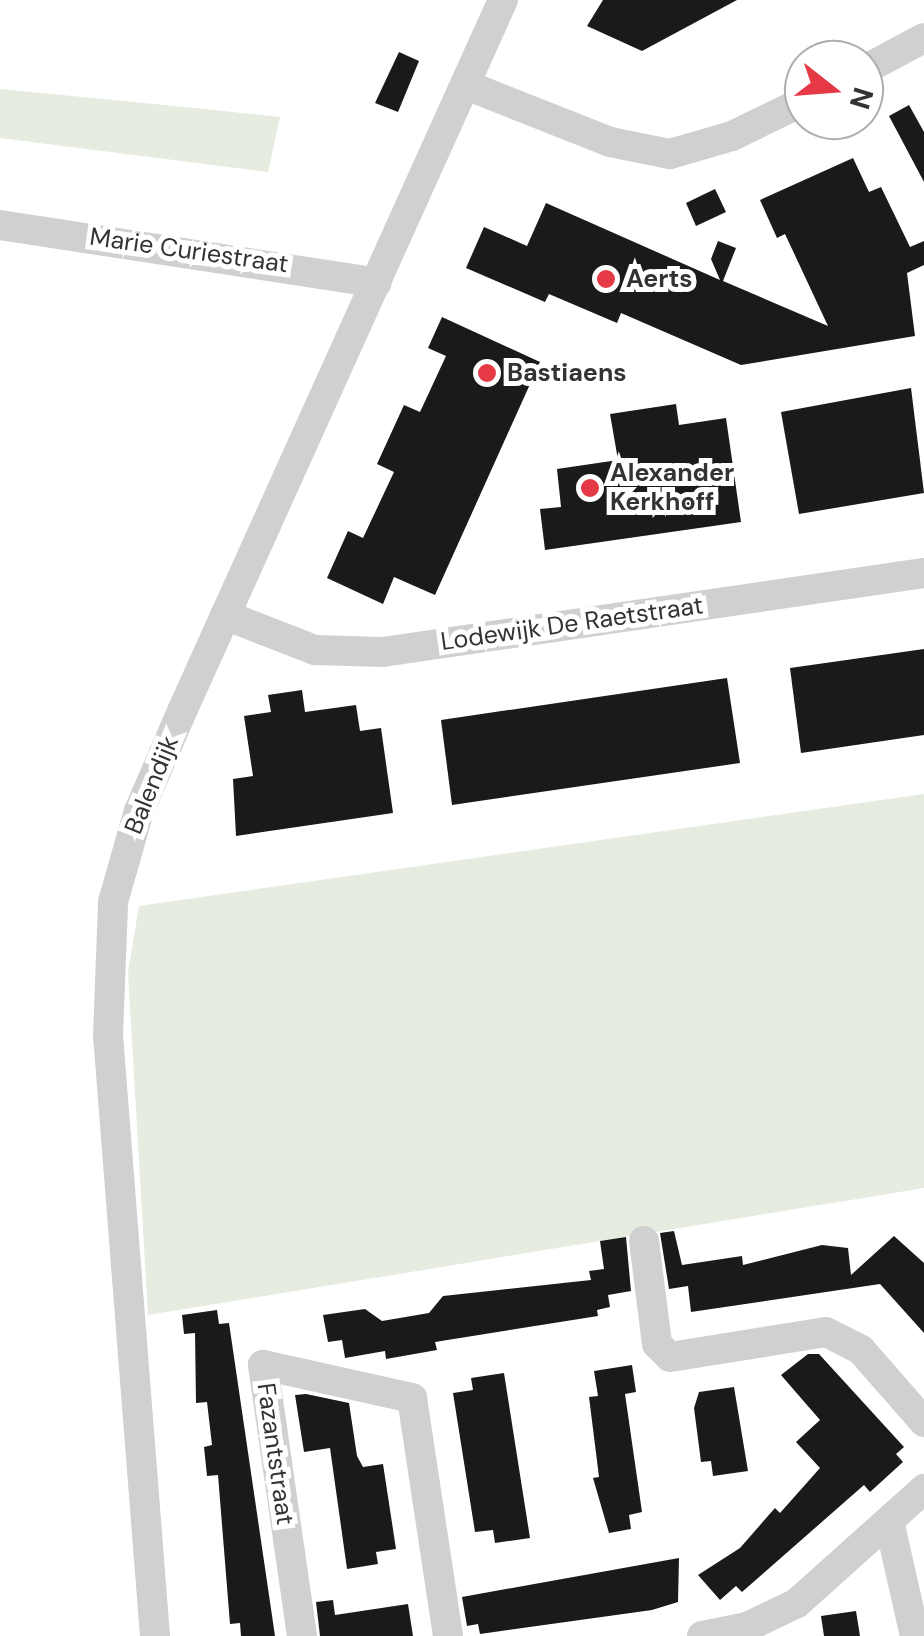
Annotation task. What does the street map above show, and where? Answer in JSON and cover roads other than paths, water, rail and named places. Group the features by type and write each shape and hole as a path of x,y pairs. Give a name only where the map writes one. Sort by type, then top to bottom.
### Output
{"street":[{"name":"Balendijk","path":"155,1636 108,1035 108,942 139,811 503,0"},
{"path":"884,59 924,38"},
{"path":"466,85 610,142 670,154 732,136 784,111"},
{"name":"Marie Curiestraat","path":"0,226 376,283"},
{"name":"Lodewijk De Raetstraat","path":"225,615 315,650 383,652 924,573"},
{"path":"644,1241 658,1344 670,1357 826,1332 861,1350 924,1422"},
{"name":"Fazantstraat","path":"302,1636 262,1365 303,1369 372,1396 412,1398 448,1636"},
{"path":"702,1636 747,1628 797,1602 924,1489"},
{"path":"888,1521 915,1636"}],"place":[{"name":"Aerts","path":"606,279"},
{"name":"Bastiaens","path":"487,373"},
{"name":"Alexander Kerkhoff","path":"590,488"}]}
